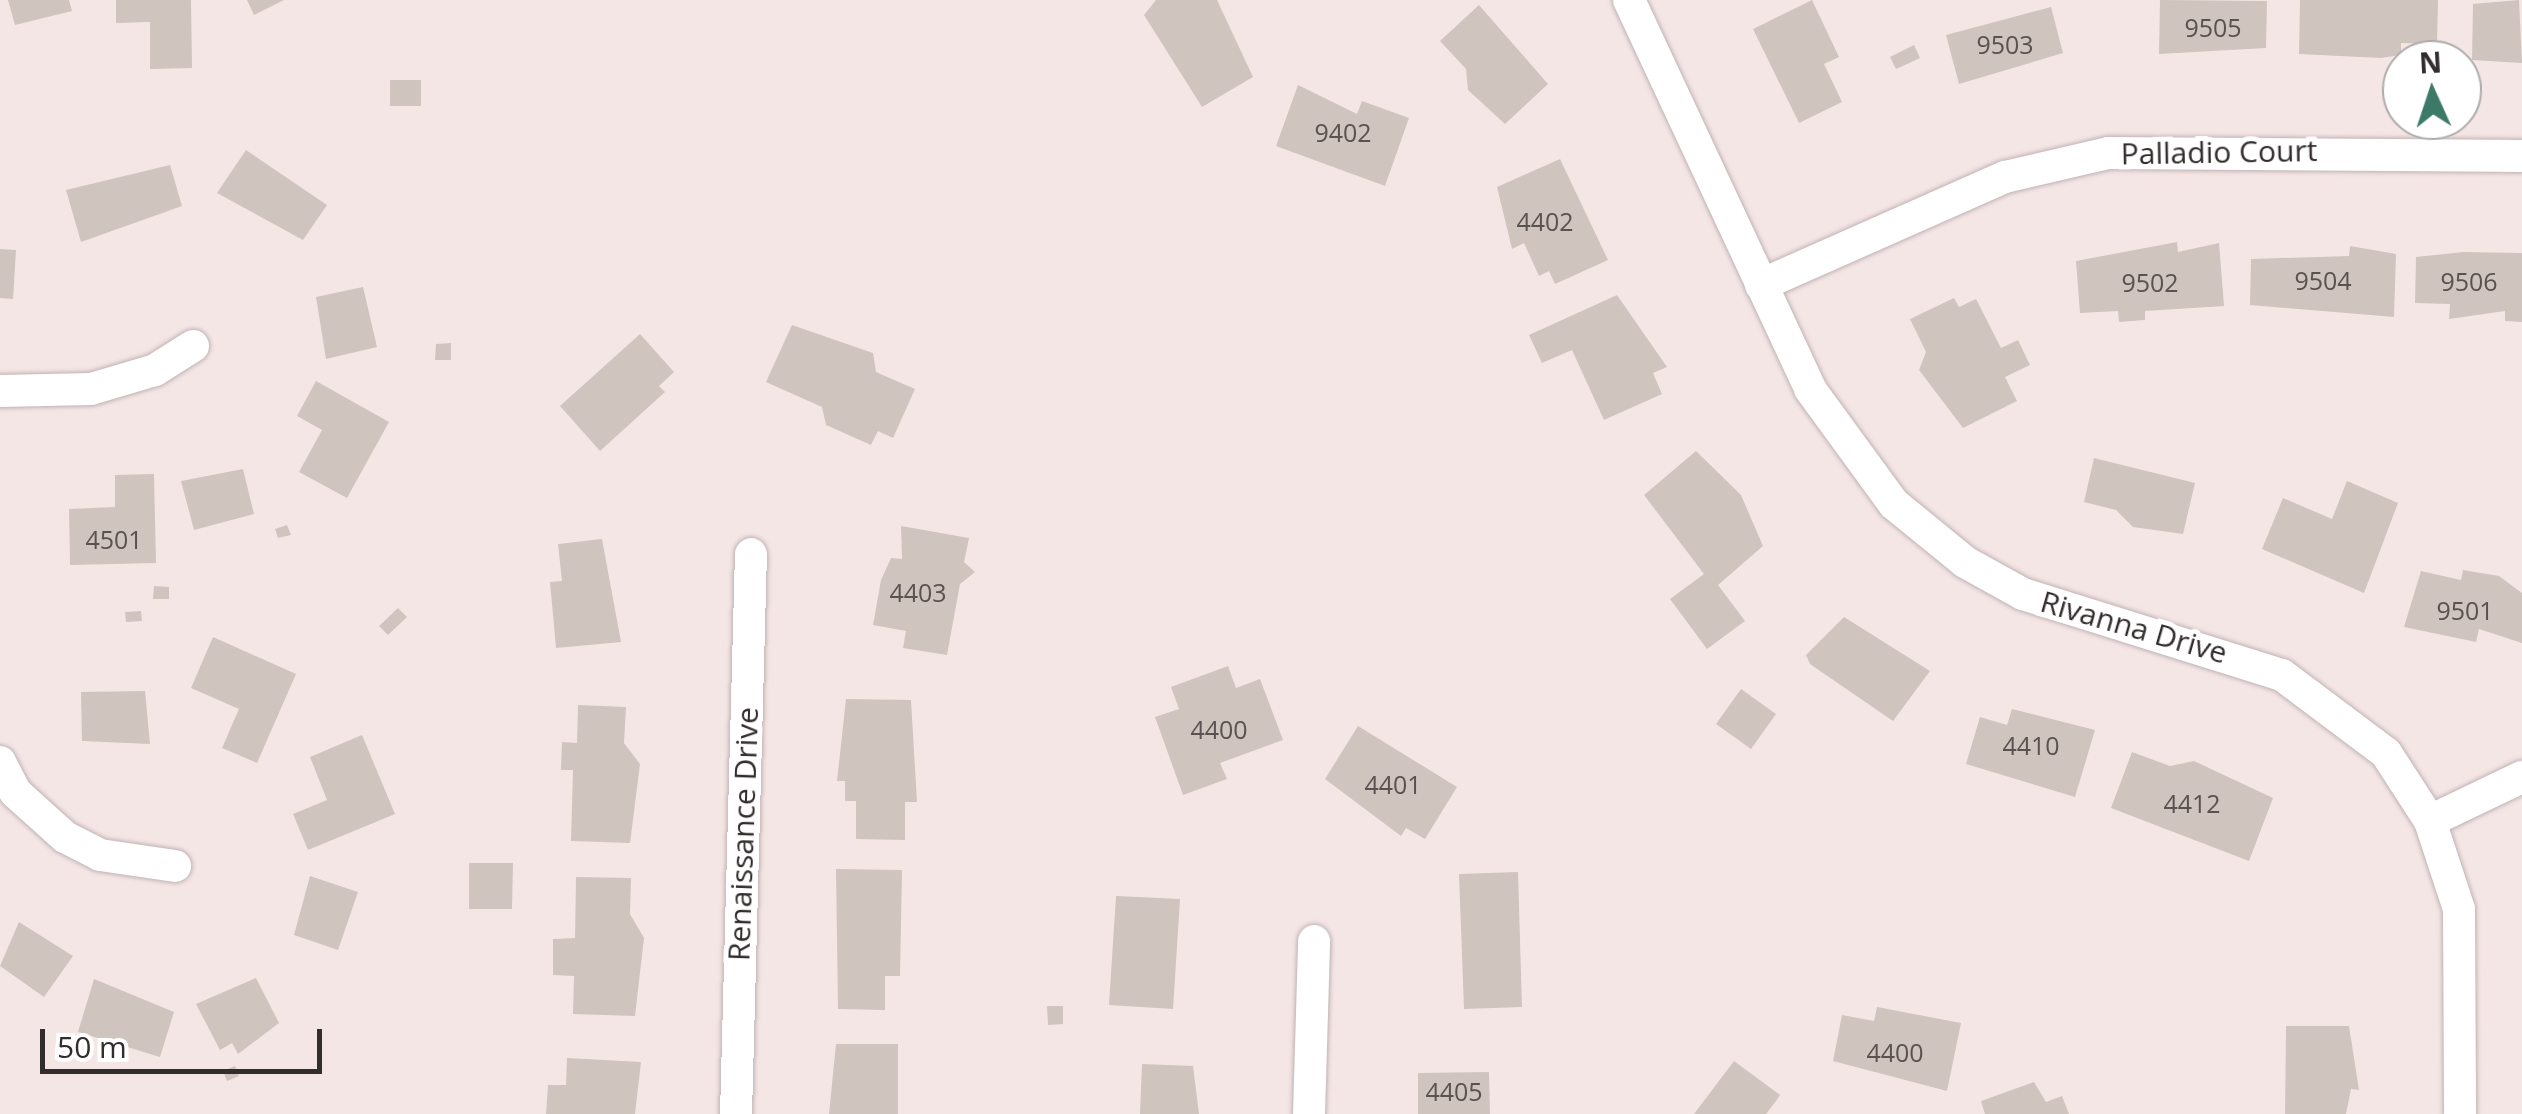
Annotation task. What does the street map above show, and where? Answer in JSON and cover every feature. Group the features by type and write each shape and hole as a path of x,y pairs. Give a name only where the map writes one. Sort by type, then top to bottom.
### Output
{"street":[{"name":"Rivanna Drive","path":"1629,0 1761,285 1848,449 1929,536 2022,594 2282,675 2361,727 2430,822 2464,954 2460,1114"},
{"name":"Palladio Court","path":"1761,285 2005,177 2108,153 2522,156"},
{"path":"0,391 104,386 193,346"},
{"name":"Renaissance Drive","path":"736,1114 751,554"},
{"path":"0,762 27,805 65,836 100,855 175,866"},
{"path":"2430,822 2522,777"},
{"path":"1310,1114 1314,940"}],"building":[{"path":"8,0 69,0 72,11 15,25"},
{"path":"116,0 191,0 192,68 150,69 150,22 116,23"},
{"path":"247,0 284,0 254,15"},
{"path":"1156,0 1217,0 1253,77 1202,107 1144,15"},
{"path":"1812,0 1839,57 1824,64 1842,102 1799,123 1753,29"},
{"path":"2160,0 2267,1 2266,48 2159,54"},
{"path":"2300,0 2438,0 2437,40 2382,40 2381,58 2299,54"},
{"path":"2519,0 2522,63 2482,61 2482,40 2472,40 2473,4"},
{"path":"1479,5 1548,84 1505,124 1468,90 1466,69 1440,41"},
{"path":"2051,7 2063,53 1959,84 1946,35"},
{"path":"1914,45 1920,58 1896,69 1890,57"},
{"path":"390,80 421,80 421,106 390,106"},
{"path":"1298,85 1357,114 1362,101 1409,118 1385,186 1276,146"},
{"path":"246,150 327,205 303,240 217,193"},
{"path":"1560,159 1608,260 1555,284 1549,271 1539,276 1524,243 1512,249 1497,187"},
{"path":"170,165 182,206 81,242 66,190"},
{"path":"2177,242 2178,252 2219,243 2224,306 2145,311 2145,320 2119,322 2118,311 2080,313 2076,261"},
{"path":"2350,246 2396,254 2394,317 2250,305 2251,259 2349,256"},
{"path":"0,249 16,250 13,299 0,298"},
{"path":"2464,252 2522,253 2522,322 2505,321 2505,311 2449,319 2450,304 2415,303 2416,257"},
{"path":"363,287 377,347 326,359 316,297"},
{"path":"1617,295 1667,367 1653,373 1662,394 1604,420 1572,350 1542,363 1529,335"},
{"path":"1954,298 1959,307 1976,299 2001,348 2018,340 2030,365 2005,377 2017,401 1963,428 1919,370 1926,352 1910,319"},
{"path":"792,325 873,353 876,372 915,389 893,438 878,431 871,445 826,425 822,407 766,382"},
{"path":"640,334 674,372 659,386 665,392 600,451 560,406"},
{"path":"451,343 451,360 435,360 436,344"},
{"path":"316,381 389,422 347,498 299,472 322,430 297,416"},
{"path":"1696,451 1741,495 1763,546 1718,585 1745,621 1707,649 1670,599 1704,574 1644,495"},
{"path":"2094,458 2195,483 2183,534 2133,527 2116,510 2084,502"},
{"path":"243,469 254,514 194,530 181,481"},
{"path":"154,474 156,563 70,565 69,509 115,507 115,475"},
{"path":"2347,481 2398,503 2364,593 2262,549 2283,498 2332,519"},
{"path":"287,525 291,535 278,538 275,529"},
{"path":"901,526 969,538 964,562 975,572 960,584 947,655 903,648 906,631 873,625 881,580 891,558 902,559"},
{"path":"602,539 621,642 556,648 550,582 562,581 558,544"},
{"path":"2463,570 2499,576 2522,593 2522,643 2479,629 2476,642 2404,627 2421,571 2461,580"},
{"path":"154,586 169,587 169,599 153,599"},
{"path":"398,608 407,617 388,635 379,626"},
{"path":"141,611 142,621 126,622 125,612"},
{"path":"1844,617 1930,671 1893,721 1810,664 1806,655"},
{"path":"213,637 296,674 257,763 222,748 239,709 191,688"},
{"path":"1228,666 1236,688 1260,679 1283,740 1220,763 1227,779 1183,795 1155,717 1179,709 1171,687"},
{"path":"1741,689 1776,714 1751,749 1716,724"},
{"path":"145,691 150,744 82,741 81,692"},
{"path":"846,699 911,700 917,802 905,802 905,840 856,839 856,801 845,801 845,781 837,781"},
{"path":"578,705 626,707 624,743 640,764 630,843 571,841 573,770 561,770 562,742 577,743"},
{"path":"2012,709 2095,730 2075,797 1966,764 1980,717 2007,725"},
{"path":"1358,726 1457,787 1425,839 1406,828 1401,836 1325,779"},
{"path":"362,735 395,814 308,850 293,814 327,800 310,757"},
{"path":"2132,752 2170,766 2194,761 2273,798 2249,861 2111,808"},
{"path":"469,863 513,863 512,909 469,909"},
{"path":"836,869 902,870 900,976 885,976 885,1010 838,1009"},
{"path":"1518,872 1522,1007 1464,1009 1459,874"},
{"path":"310,876 358,892 338,950 294,935"},
{"path":"576,877 631,878 630,914 644,938 635,1016 573,1014 574,976 553,975 553,939 575,938"},
{"path":"1116,896 1180,899 1173,1009 1109,1005"},
{"path":"19,922 73,956 44,997 0,966"},
{"path":"256,978 279,1023 238,1054 232,1043 220,1050 196,1004"},
{"path":"94,979 174,1012 160,1057 78,1032"},
{"path":"1047,1006 1063,1006 1063,1024 1048,1025"},
{"path":"1877,1007 1961,1023 1947,1091 1833,1061 1842,1015 1874,1021"},
{"path":"2286,1026 2349,1026 2359,1090 2351,1089 2346,1114 2285,1114"},
{"path":"836,1044 898,1044 898,1114 829,1114"},
{"path":"567,1058 641,1062 635,1114 546,1114 548,1085 566,1085"},
{"path":"1734,1061 1780,1095 1776,1101 1766,1114 1694,1114"},
{"path":"1142,1064 1193,1066 1199,1114 1140,1114"},
{"path":"235,1066 239,1076 227,1081 223,1071"},
{"path":"1489,1072 1490,1114 1418,1114 1418,1073"},
{"path":"2034,1082 2046,1102 2062,1096 2069,1114 1985,1114 1981,1101"}]}
